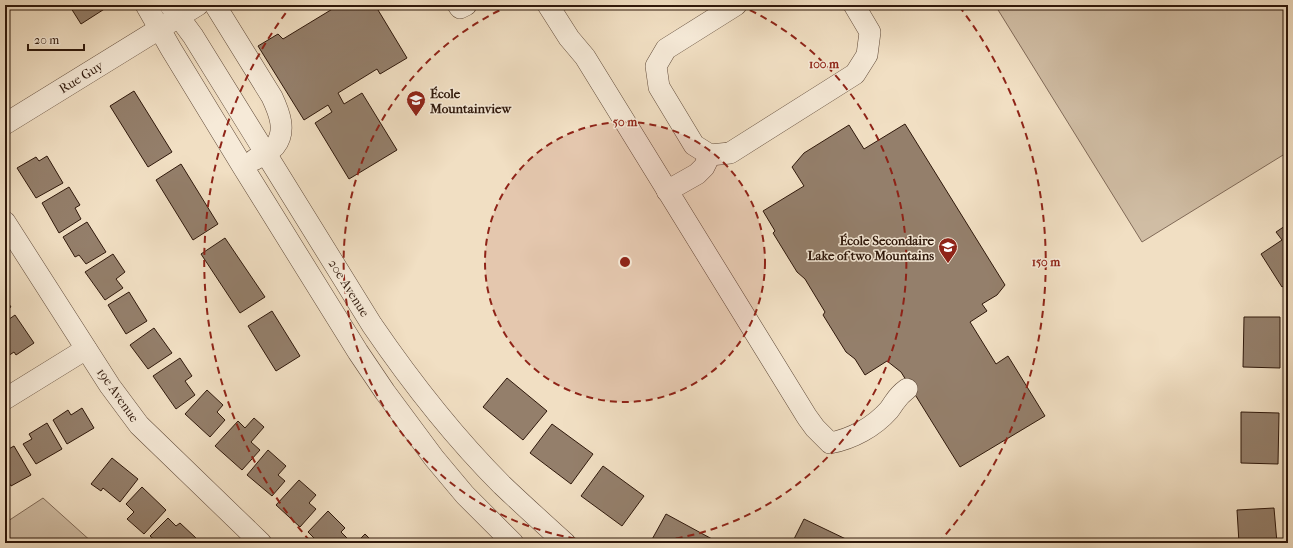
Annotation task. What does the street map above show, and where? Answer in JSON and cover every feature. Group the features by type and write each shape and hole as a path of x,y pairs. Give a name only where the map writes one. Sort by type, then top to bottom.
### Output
{"street":[{"name":"20e Avenue","path":"146,5 243,167 358,352 399,412 465,495 513,543"},
{"name":"Rue Guy","path":"5,124 160,28 174,11 198,5"},
{"path":"215,5 277,107 280,119 281,134 274,146 266,153 243,167"},
{"path":"458,5 460,8 466,5"},
{"path":"548,5 569,38 585,57 815,428 830,443 853,437 876,422 889,409 895,399 907,389"},
{"path":"723,9 666,49 656,66 660,87 690,138 694,144 710,155 730,153 855,74 867,55 870,32 854,5"},
{"name":"20e Avenue","path":"174,11 193,36 372,325 415,385 459,438 502,485 565,543"},
{"path":"667,191 696,174 704,167 710,155"},
{"name":"19e Avenue","path":"5,222 86,349 124,405 140,425 261,543"},
{"path":"5,399 86,349"}],"shaded area":[{"path":"995,5 1288,5 1288,152 1142,242"},
{"path":"43,498 93,543 5,543 5,523"}],"building":[{"path":"69,5 104,5 106,8 81,24"},
{"path":"339,5 375,5 407,58 380,74 377,69 338,93 344,104 362,93 397,150 349,179 315,123 332,112 328,105 304,120 258,46 278,34 283,39"},
{"path":"134,91 172,152 148,167 110,106"},
{"path":"905,124 1005,285 997,295 982,304 987,311 970,322 996,364 1008,356 1045,416 960,467 901,372 887,361 865,375 855,359 846,352 823,315 825,312 805,279 797,272 773,233 775,231 763,211 804,186 792,167 804,153 849,125 864,149"},
{"path":"47,156 63,183 36,198 17,168 36,157 39,161"},
{"path":"181,164 218,224 193,240 156,180"},
{"path":"69,187 80,205 75,208 81,219 59,233 42,203"},
{"path":"87,222 106,252 86,264 79,255 75,257 63,237"},
{"path":"1285,226 1288,231 1288,283 1282,287 1261,254 1282,240 1276,232"},
{"path":"225,238 265,297 240,313 201,254"},
{"path":"113,254 125,272 116,279 123,288 105,300 85,272"},
{"path":"129,292 147,321 126,334 108,305"},
{"path":"5,298 11,307 5,310"},
{"path":"272,311 300,356 276,371 248,326"},
{"path":"15,315 34,343 16,355 14,352 5,358 5,322"},
{"path":"1244,317 1280,317 1280,368 1243,367"},
{"path":"154,328 172,353 148,369 130,345"},
{"path":"180,358 192,376 185,381 195,395 176,409 153,376"},
{"path":"507,378 547,411 523,440 483,407"},
{"path":"207,390 223,405 217,412 225,420 210,437 185,414"},
{"path":"82,408 94,428 67,444 53,420 68,410 71,415"},
{"path":"1241,412 1279,413 1278,464 1241,463"},
{"path":"254,418 264,427 251,442 260,450 242,470 215,446 238,421 245,428"},
{"path":"47,423 62,449 36,464 23,444 32,439 29,434"},
{"path":"552,424 593,454 571,484 530,453"},
{"path":"14,446 31,475 11,486 6,477 5,478 5,451"},
{"path":"268,450 286,466 278,475 285,481 272,496 247,475"},
{"path":"112,458 138,479 120,502 103,488 101,491 91,484"},
{"path":"603,466 644,496 622,526 581,496"},
{"path":"299,480 316,495 309,503 316,509 300,527 276,505"},
{"path":"142,487 166,510 144,534 127,519 134,512 126,504"},
{"path":"1274,508 1277,543 1239,543 1237,510"},
{"path":"328,511 345,528 341,532 348,539 345,543 319,543 308,532"},
{"path":"666,514 712,539 709,543 650,543"},
{"path":"168,518 176,526 180,523 196,538 191,543 158,543 150,536"},
{"path":"804,519 850,541 849,543 792,543"},
{"path":"365,534 374,543 356,543"}],"place":[{"name":"École Mountainview","path":"416,117"},
{"name":"École Secondaire Lake of two Mountains","path":"948,264"}]}
